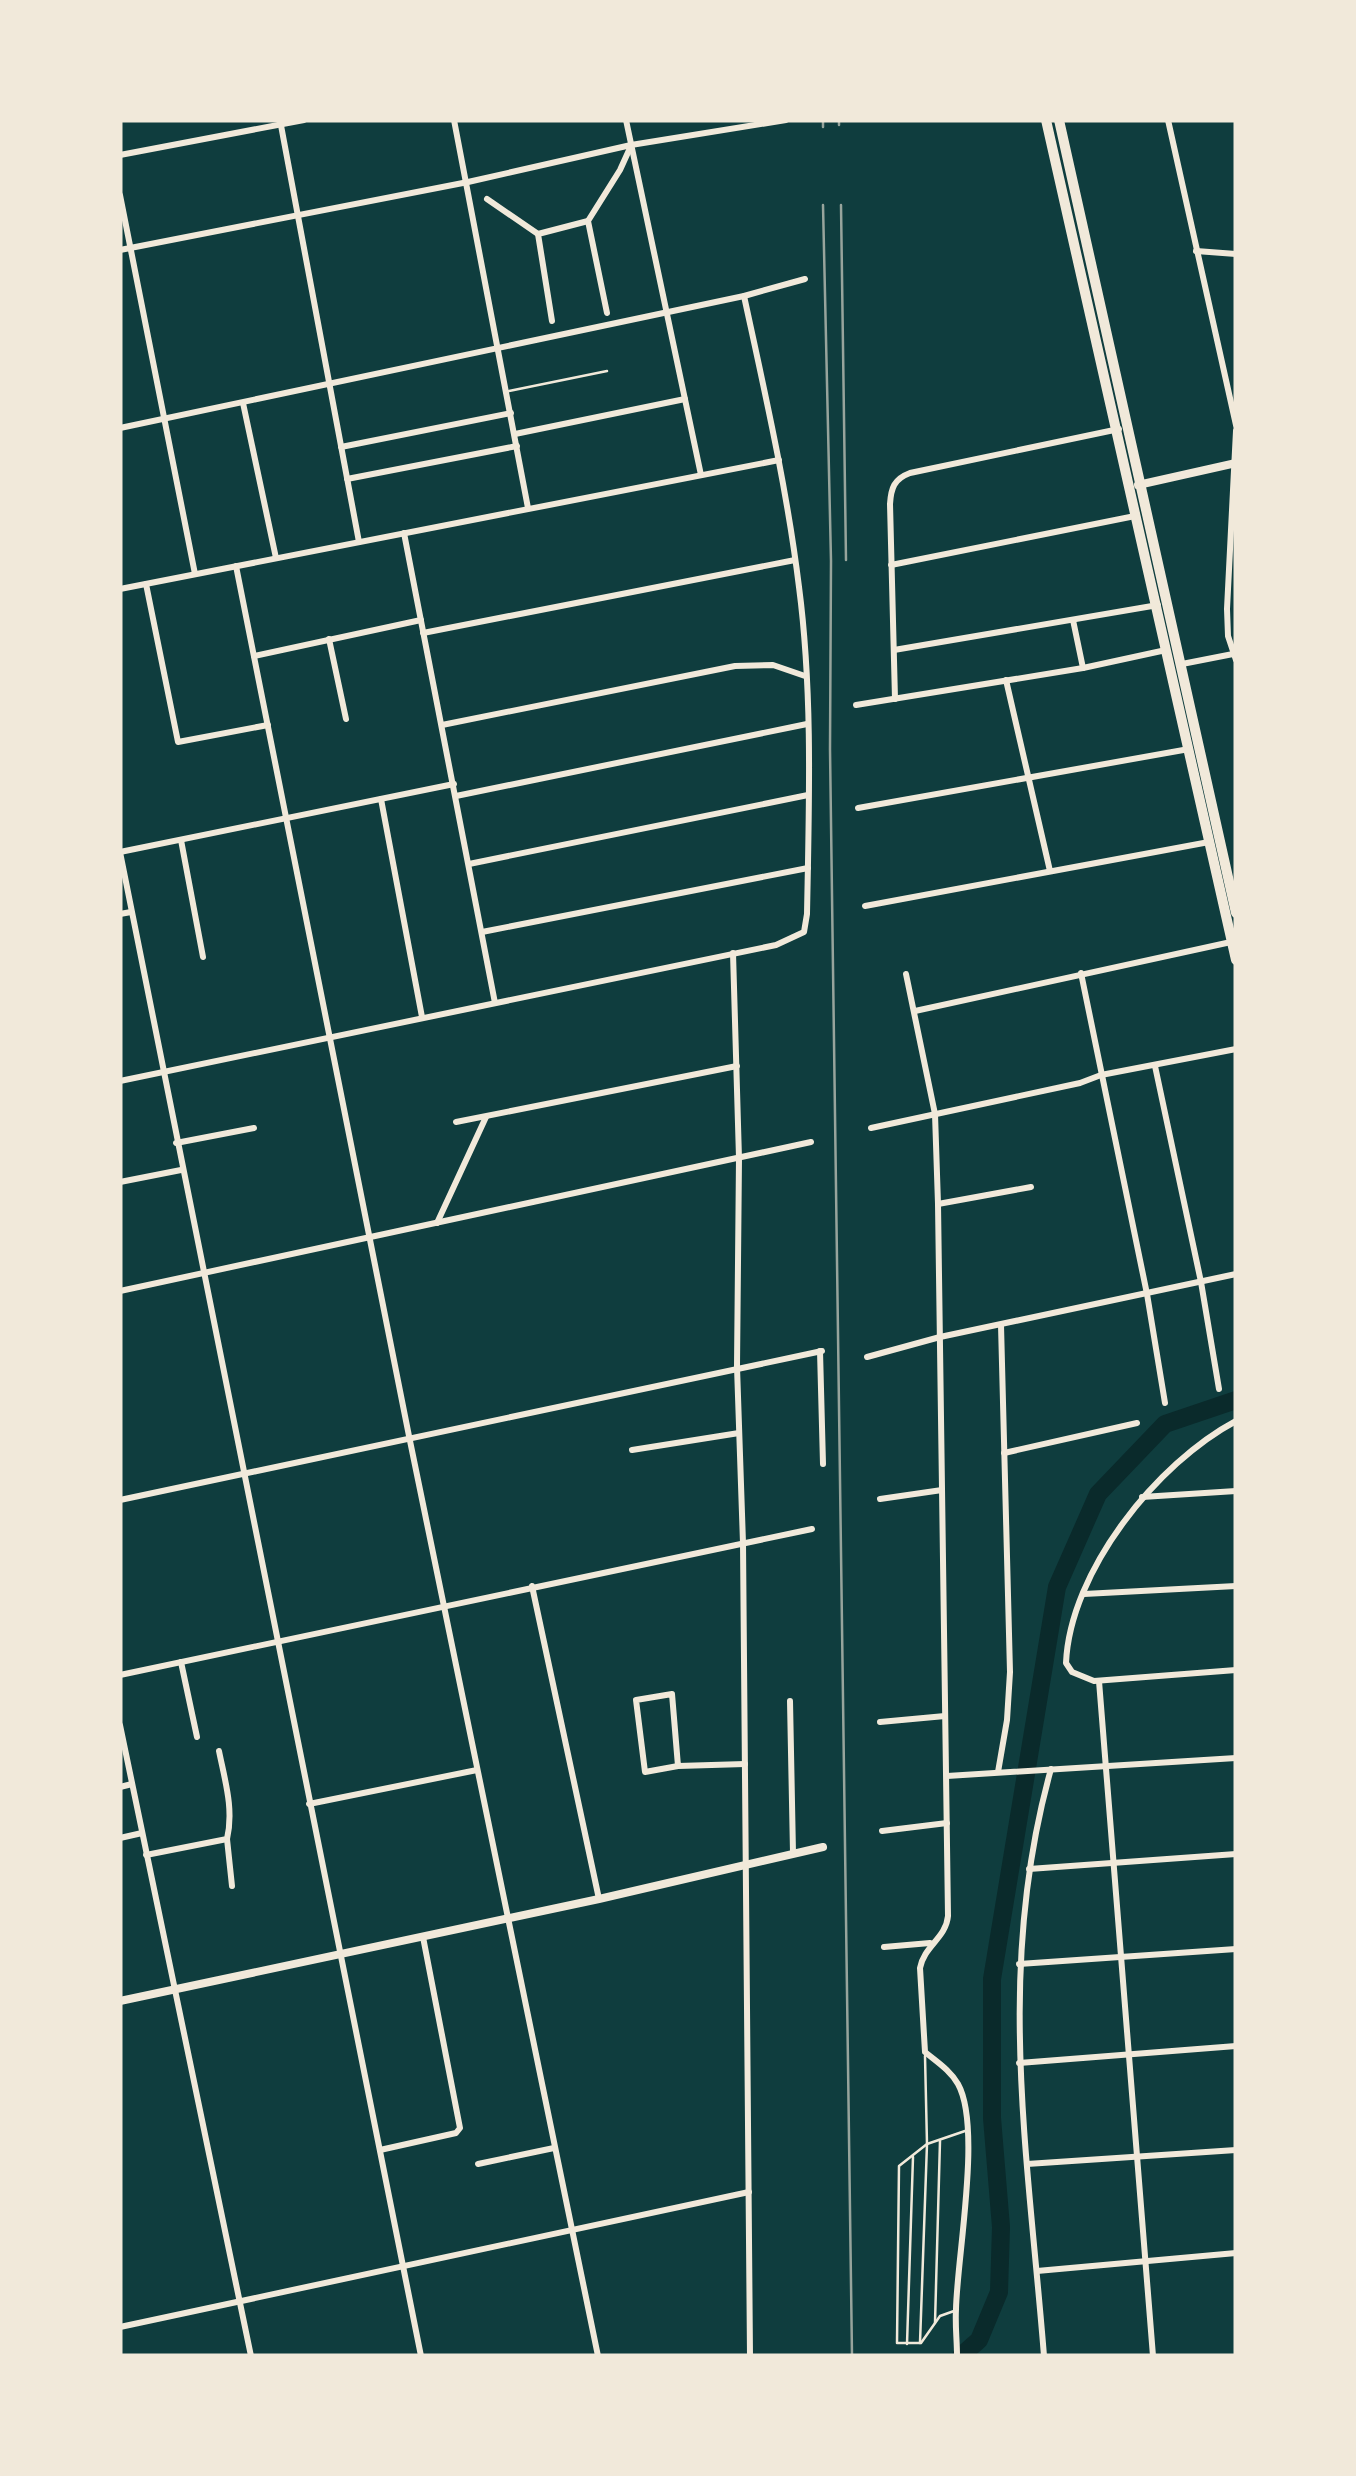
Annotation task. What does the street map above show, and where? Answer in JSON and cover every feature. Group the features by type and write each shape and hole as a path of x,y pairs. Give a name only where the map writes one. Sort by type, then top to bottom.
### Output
{"main road":[{"path":"1046,120 1116,430 1136,485 1182,664 1236,913"},
{"path":"1059,120 1128,427 1136,516 1236,960"}],"street":[{"path":"120,155 304,120"},
{"path":"454,120 528,508"},
{"path":"626,120 701,475"},
{"path":"120,250 631,146 786,120"},
{"path":"1168,120 1236,428 1227,608 1234,657 1182,664"},
{"path":"281,122 359,542"},
{"path":"538,234 588,221 631,146"},
{"path":"120,194 195,574"},
{"path":"487,200 538,234 552,321"},
{"path":"588,221 607,313"},
{"path":"1196,251 1236,254"},
{"path":"120,428 744,296 806,279"},
{"path":"120,1081 788,941 804,932 808,868 807,724 795,560 780,460 744,296"},
{"path":"515,434 686,398"},
{"path":"242,403 276,558"},
{"path":"341,446 512,413"},
{"path":"896,699 891,492 903,476 1128,427"},
{"path":"347,480 517,446"},
{"path":"120,589 780,460"},
{"path":"1136,485 1235,464"},
{"path":"892,565 1136,516"},
{"path":"404,533 495,1003"},
{"path":"424,633 795,560"},
{"path":"236,566 408,1436 598,2356"},
{"path":"146,584 180,743 268,726"},
{"path":"894,650 1158,605"},
{"path":"254,656 420,620"},
{"path":"1072,620 1082,668"},
{"path":"329,640 346,719"},
{"path":"856,705 1167,650"},
{"path":"442,725 735,666 762,664 805,676"},
{"path":"1006,680 1050,871"},
{"path":"456,796 807,724"},
{"path":"858,808 1189,749"},
{"path":"420,2356 120,852 454,784"},
{"path":"469,864 808,794"},
{"path":"381,799 422,1017"},
{"path":"181,840 204,956"},
{"path":"865,906 1209,842"},
{"path":"482,932 808,868"},
{"path":"120,914 131,912"},
{"path":"915,1011 1231,942"},
{"path":"733,952 739,1158 737,1367 750,2356"},
{"path":"1081,973 1147,1294 1165,1403"},
{"path":"906,974 935,1114 948,1923 923,1956 920,1968 924,2052 949,2071 963,2095 966,2218 956,2311 958,2356"},
{"path":"871,1128 1101,1074 1236,1048"},
{"path":"456,1122 737,1066"},
{"path":"1156,1066 1219,1389"},
{"path":"437,1223 486,1116"},
{"path":"176,1143 254,1128"},
{"path":"120,1290 812,1142"},
{"path":"120,1182 181,1170"},
{"path":"938,1204 1031,1188"},
{"path":"867,1358 940,1337 1236,1274"},
{"path":"1001,1324 1010,1687 1002,1771"},
{"path":"120,1500 821,1351 823,1464"},
{"path":"1236,1420 1190,1450 1142,1497 1111,1542 1084,1594 1066,1663 1072,1672 1088,1680 1236,1670"},
{"path":"1004,1452 1136,1423"},
{"path":"632,1450 739,1433"},
{"path":"880,1498 942,1490"},
{"path":"1142,1497 1236,1491"},
{"path":"120,1675 812,1529"},
{"path":"532,1586 599,1898"},
{"path":"1084,1594 1236,1586"},
{"path":"181,1662 197,1737"},
{"path":"1099,1680 1153,2356"},
{"path":"678,1766 670,1693 634,1702 643,1768 648,1772 678,1766 745,1764"},
{"path":"790,1702 793,1853"},
{"path":"880,1722 945,1716"},
{"path":"120,1725 250,2356"},
{"path":"219,1751 231,1821 228,1839 232,1886"},
{"path":"946,1776 1236,1758"},
{"path":"1044,2356 1018,2063 1019,1964 1036,1822 1051,1769"},
{"path":"309,1804 477,1770"},
{"path":"120,1787 132,1784"},
{"path":"882,1831 947,1823"},
{"path":"120,1838 142,1833"},
{"path":"146,1855 228,1839"},
{"path":"120,2001 823,1846"},
{"path":"1029,1869 1236,1854"},
{"path":"380,2150 460,2128 423,1937"},
{"path":"884,1947 932,1942"},
{"path":"1019,1964 1236,1949"},
{"path":"1018,2063 1236,2046"},
{"path":"478,2164 554,2148"},
{"path":"1026,2164 1236,2150"},
{"path":"120,2327 749,2192"},
{"path":"1037,2270 1236,2253"}],"lane":[{"path":"508,392 607,371"},
{"path":"920,2344 927,2144 924,2052"},
{"path":"956,2311 944,2314 920,2344 898,2344 899,2166 927,2144 966,2130"},
{"path":"934,2324 940,2138"},
{"path":"907,2346 913,2154"}],"waterway":[{"path":"961,2356 979,2340 999,2292 1001,2227 992,2118 992,1979 1057,1587 1098,1494 1165,1424 1236,1400"}],"railway":[{"path":"823,120 823,127"},
{"path":"839,120 839,125"},
{"path":"823,205 831,561 830,749 852,2356"},
{"path":"841,205 846,560"}]}
